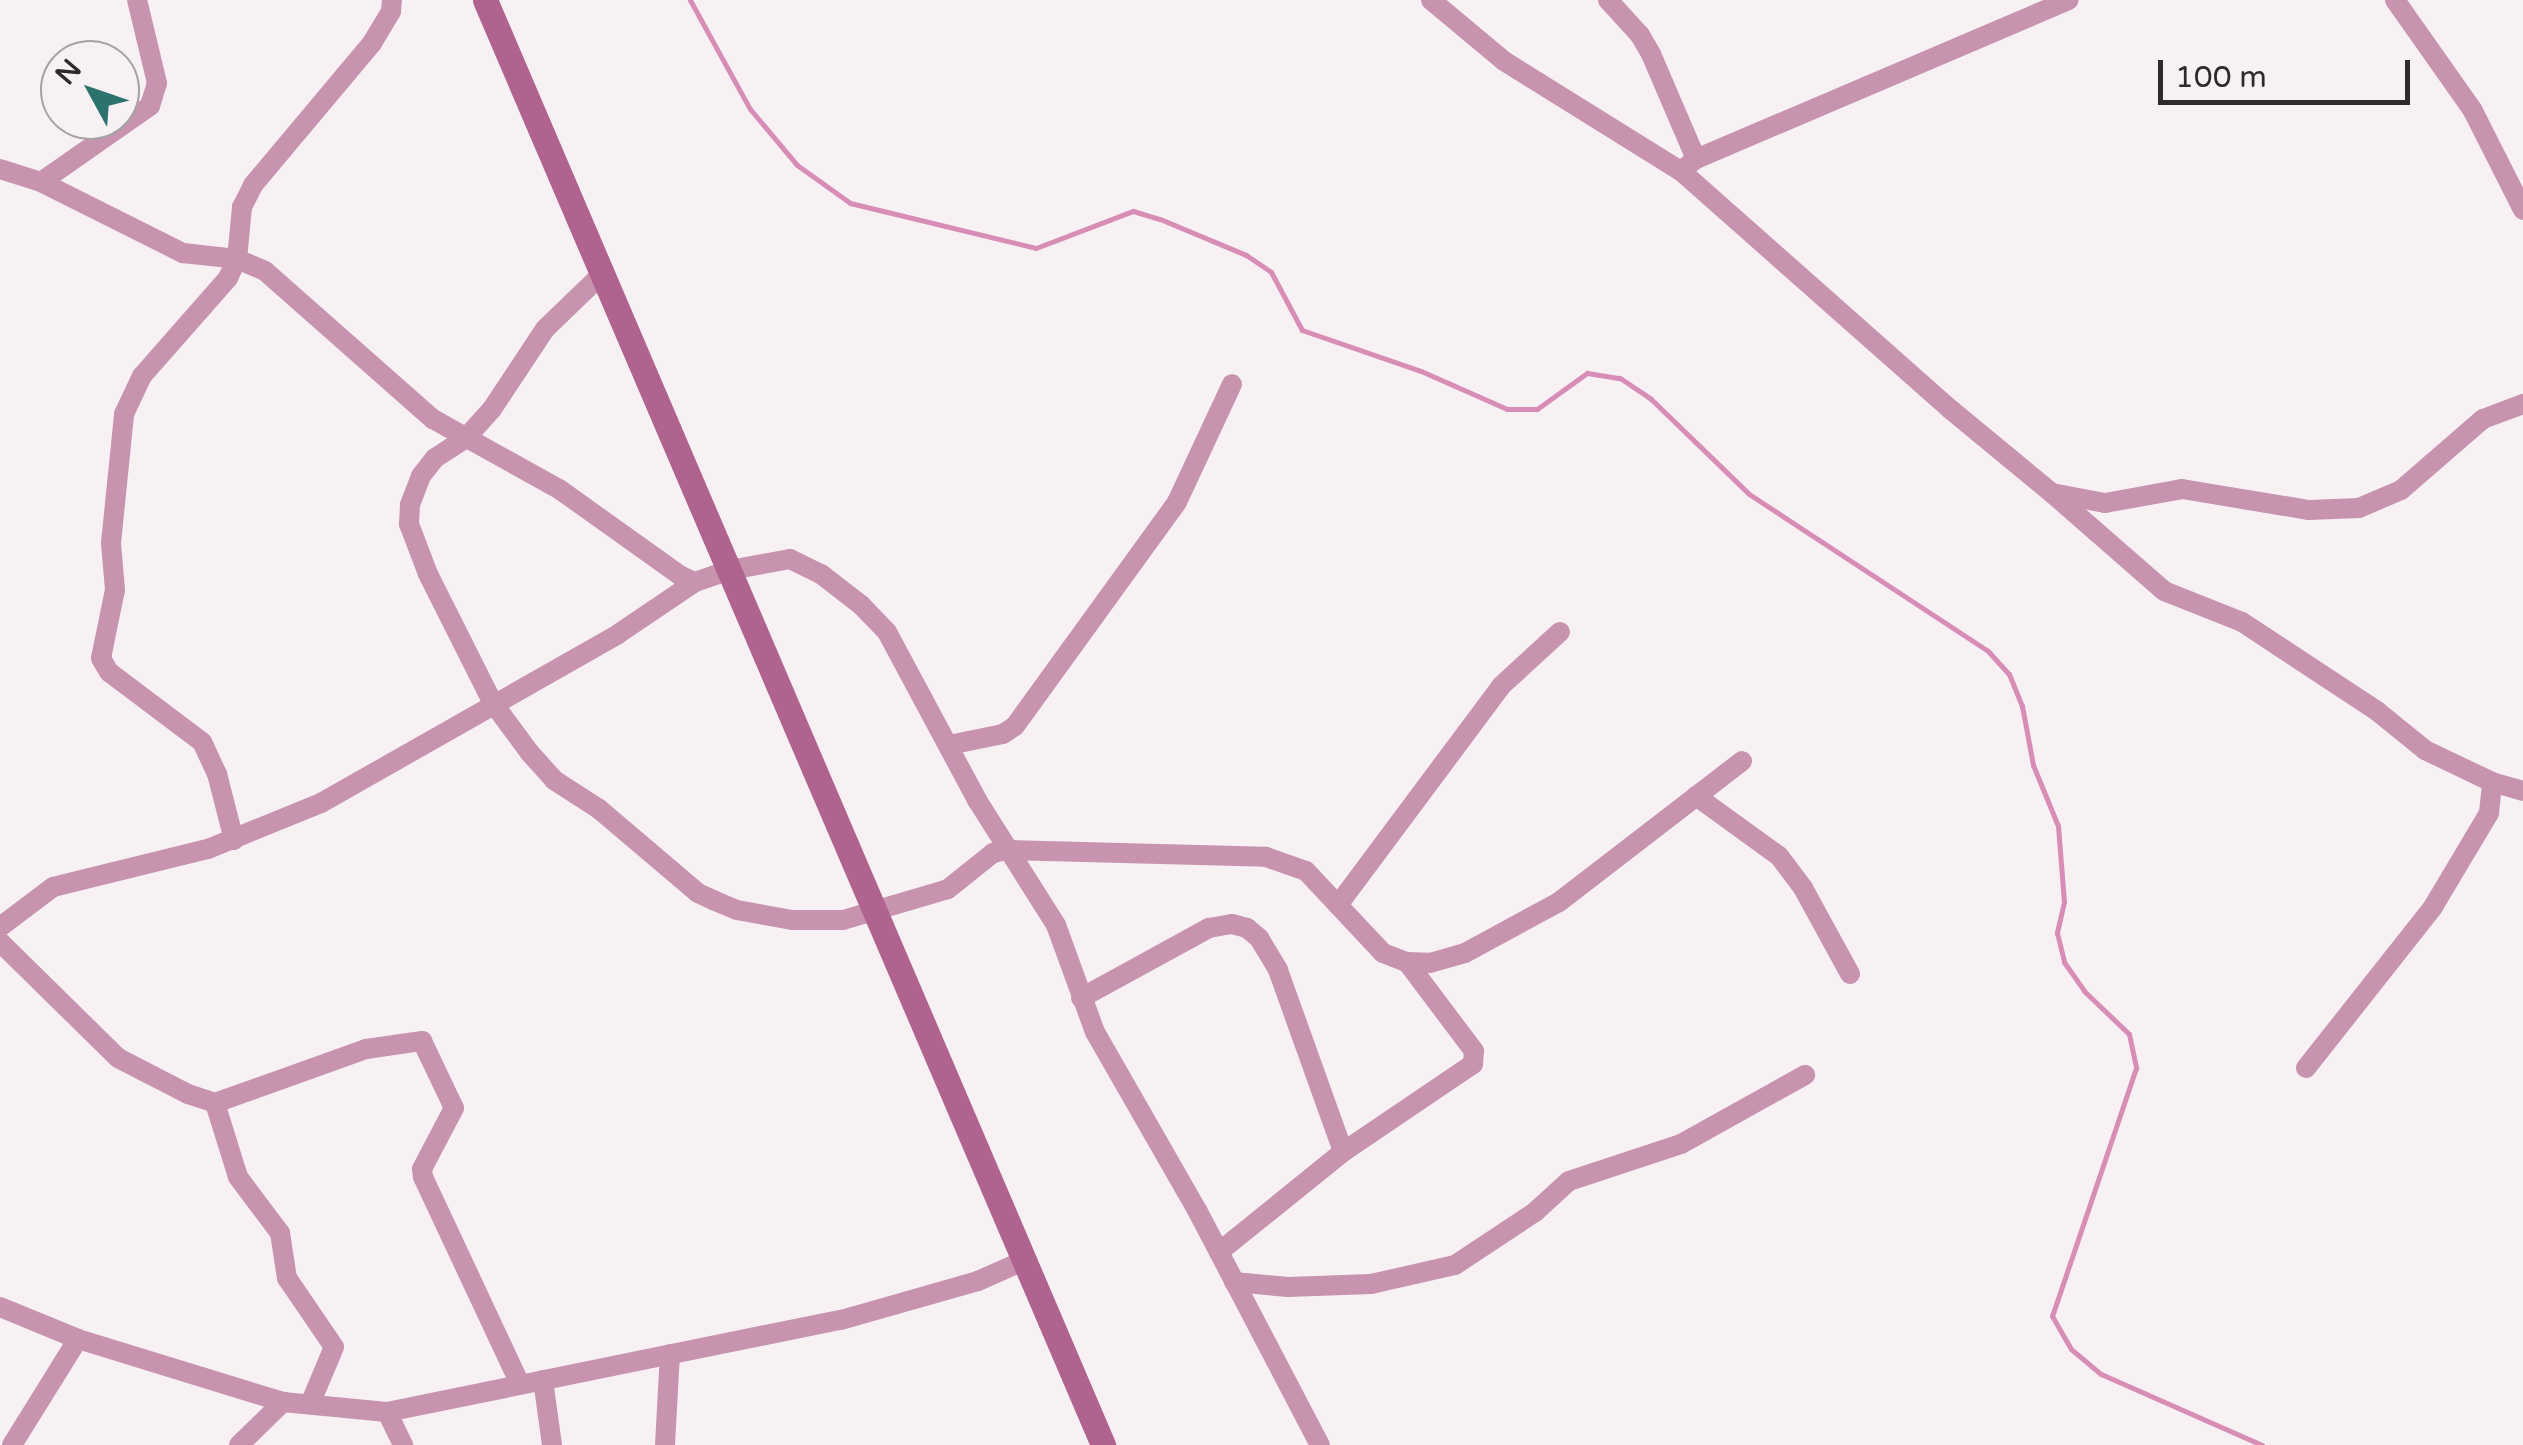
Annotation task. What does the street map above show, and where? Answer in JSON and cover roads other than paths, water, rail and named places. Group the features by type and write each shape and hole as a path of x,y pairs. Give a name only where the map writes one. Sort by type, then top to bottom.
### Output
{"main road":[{"path":"485,0 1104,1445"}],"street":[{"path":"41,182 150,106 157,83 137,0"},
{"path":"234,840 217,774 202,742 109,672 102,658 115,590 112,544 120,436 128,401 142,376 208,305 237,259 242,207 253,185 372,43 391,10 392,0"},
{"path":"1431,0 1504,61 1688,165 1950,409 2164,590 2242,622 2377,711 2424,750 2492,782 2523,791"},
{"path":"1608,0 1640,35 1688,165"},
{"path":"1688,165 2068,0"},
{"path":"2394,0 2472,109 2523,210"},
{"path":"0,169 41,182 184,253 237,259 265,271 407,399 466,438 559,489 666,567 695,582"},
{"path":"600,276 579,291 545,329 510,386 466,438 435,458 421,476 410,505 409,524 428,574 493,703 554,780 638,839 698,893 737,910 792,920 843,920 948,888 993,853 1007,850 1266,857 1306,871 1383,953 1407,962 1430,963 1465,954 1559,902 1742,761"},
{"path":"949,745 1003,734 1015,726 1177,502 1232,384"},
{"path":"2052,493 2105,503 2182,489 2310,510 2359,508 2401,490 2483,419 2523,404"},
{"path":"0,927 53,887 234,840 321,803 618,634 695,582 730,570 790,559 835,583 886,632 1007,850 1056,925 1081,998 1115,1070 1218,1252 1320,1445"},
{"path":"1338,905 1501,686 1560,632"},
{"path":"2306,1068 2432,907 2490,812 2492,782"},
{"path":"1696,796 1779,856 1803,888 1850,974"},
{"path":"1081,998 1209,928 1248,928 1278,970 1342,1152"},
{"path":"0,942 118,1058 188,1094 215,1103 366,1049 422,1041 454,1108 422,1169 423,1177 520,1384"},
{"path":"1218,1252 1342,1152 1475,1058 1474,1051 1407,962"},
{"path":"1234,1282 1288,1286 1371,1284 1455,1265 1535,1212 1569,1181 1681,1144 1804,1075"},
{"path":"215,1103 246,1193 280,1234 288,1278 334,1347 310,1404"},
{"path":"0,1307 78,1339 283,1402 387,1412 841,1320 978,1281 1023,1260"},
{"path":"12,1445 78,1339"},
{"path":"665,1445 670,1354"},
{"path":"542,1380 552,1445"},
{"path":"239,1445 283,1402"},
{"path":"387,1412 403,1445"}],"waterway":[{"path":"690,0 750,109 797,165 850,203 1036,248 1133,211 1160,219 1246,255 1271,272 1302,330 1421,371 1507,409 1537,409 1587,373 1620,378 1651,399 1749,494 1988,651 2009,674 2022,706 2033,765 2058,826 2064,902 2057,933 2064,962 2084,991 2129,1034 2136,1068 2052,1316 2071,1349 2101,1374 2262,1445"}]}
